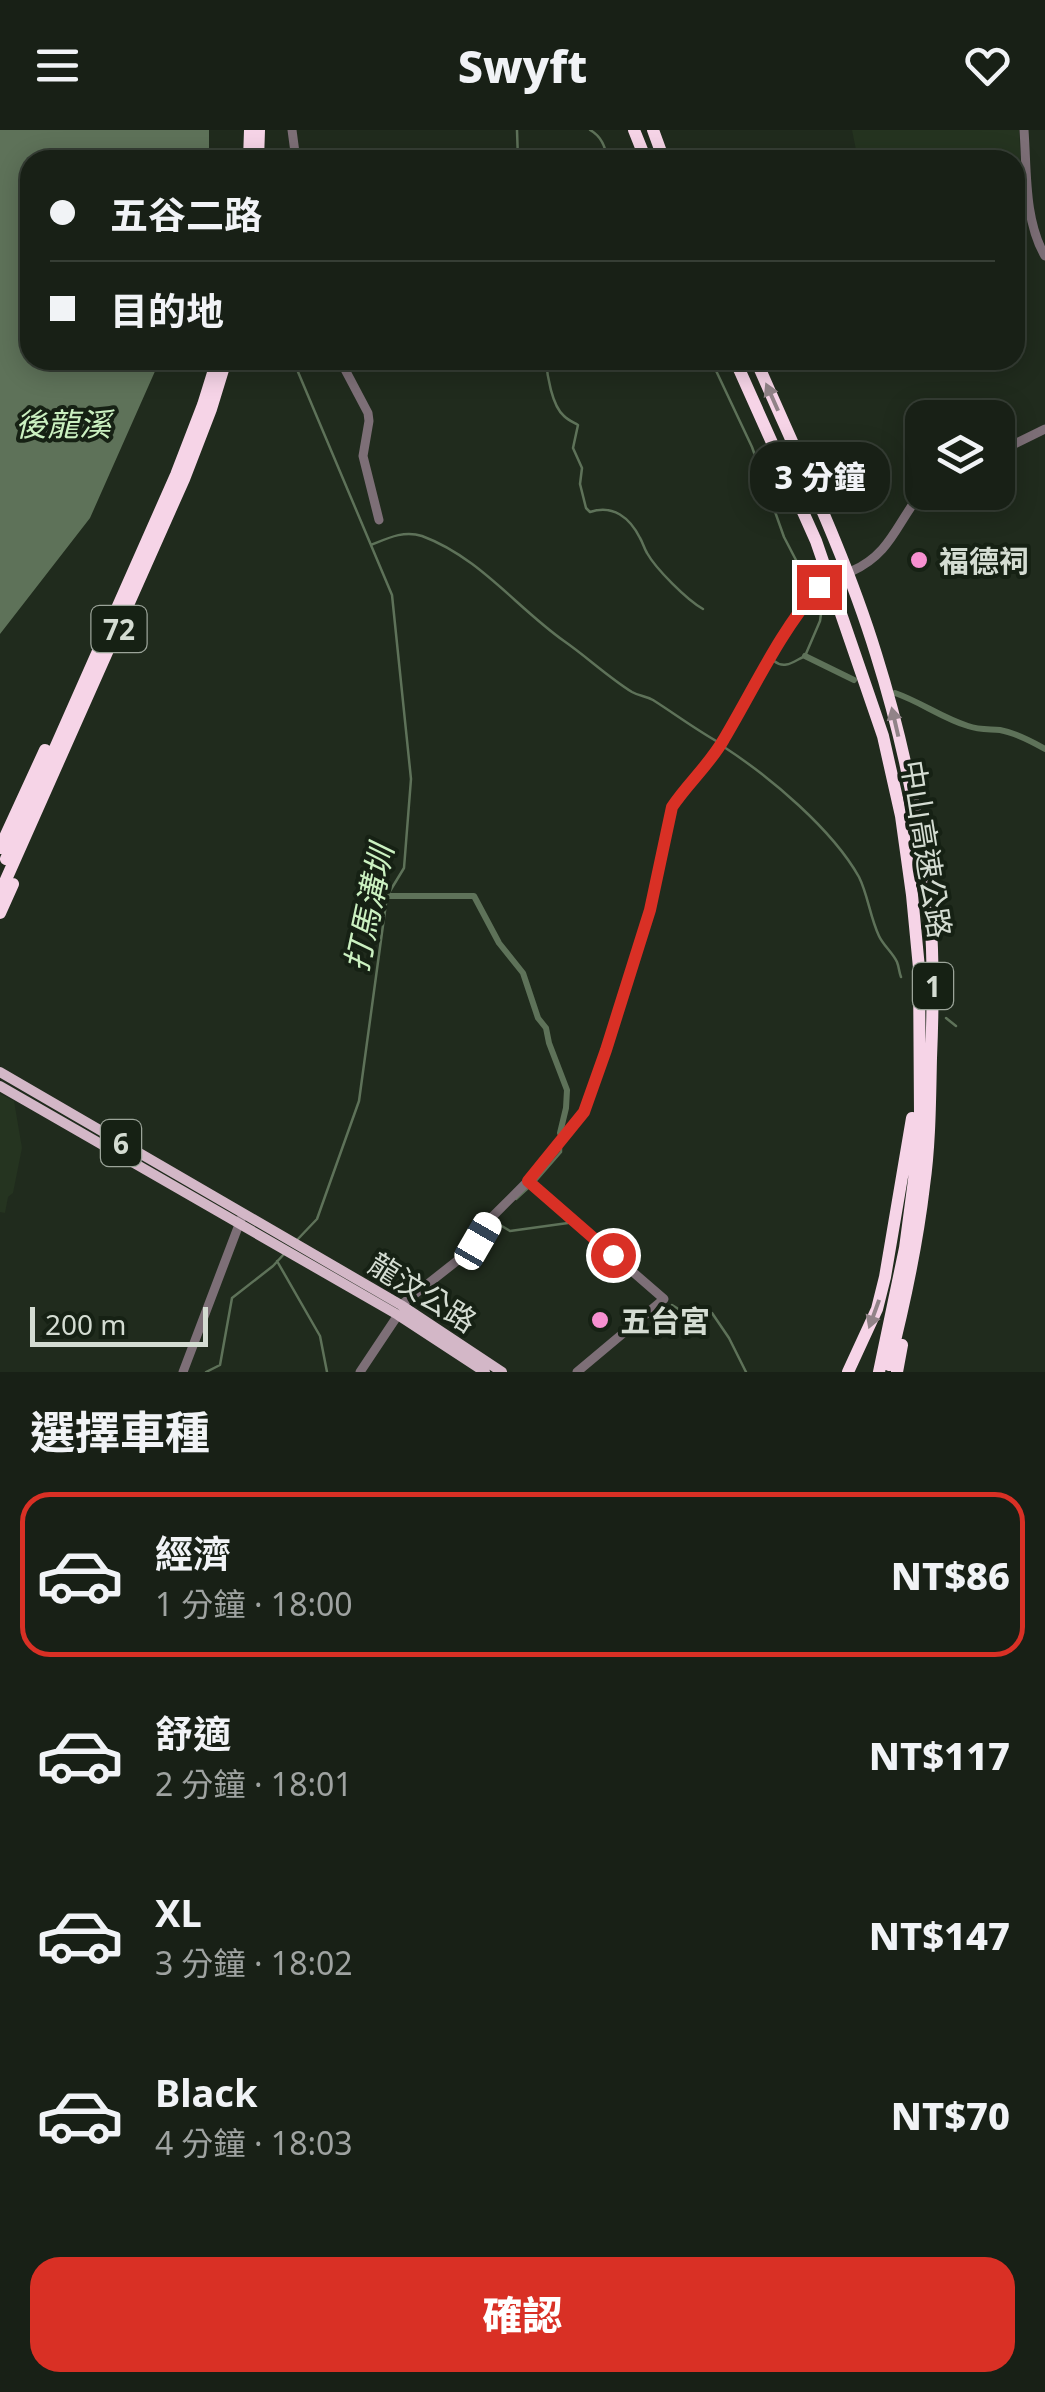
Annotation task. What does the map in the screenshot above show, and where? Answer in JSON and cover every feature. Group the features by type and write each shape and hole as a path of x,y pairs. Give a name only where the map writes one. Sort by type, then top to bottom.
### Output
{"highway":[{"name":"72","path":"0,872 176,475 214,370"},
{"name":"72","path":"0,893 200,441 223,370"},
{"name":"中山高速公路","path":"740,370 816,541 883,736 901,816 919,968 920,1112 905,1248 879,1372"},
{"name":"中山高速公路","path":"760,370 838,551 892,710 930,912 932,1028 924,1186 888,1372"},
{"path":"0,848 75,684 125,592"},
{"path":"0,913 72,752 120,638 126,614"},
{"path":"848,1372 877,1308 886,1277 919,1081"},
{"path":"897,1372 907,1324 908,1280"}],"main road":[{"name":"6","path":"0,1072 240,1219"},
{"name":"6","path":"0,1086 240,1219"},
{"name":"龍汶公路","path":"240,1219 502,1372"},
{"name":"龍汶公路","path":"400,1310 486,1372"}],"street":[{"path":"1024,130 1031,220 1045,256"},
{"path":"345,370 368,413 363,456 379,520"},
{"path":"1015,444 1045,429"},
{"path":"852,571 876,558 910,510"},
{"path":"360,1372 400,1310 472,1249 493,1216 532,1184 584,1112 650,910 672,807 721,745 784,632 819,587"},
{"path":"532,1184 664,1299 577,1372"},
{"path":"185,1366 240,1219"}],"shaded area":[{"path":"852,130 1019,130 1020,150 856,150"},
{"path":"0,1094 14,1101 22,1148 5,1213 0,1212"}],"water":[{"name":"後龍溪","path":"0,130 209,130 209,150 20,150 20,370 156,370 90,518 0,634"}],"waterway":[{"path":"517,130 518,150"},
{"path":"590,130 605,150"},
{"name":"打馬溝圳","path":"297,370 392,595 411,779 404,868 387,896 359,1101 317,1219 297,1240"},
{"path":"547,370 556,405 578,425 573,448 582,468 580,484 586,508 590,512 613,511 626,519 657,567 703,609"},
{"path":"716,370 752,447 784,537 810,587"},
{"path":"371,545 409,534 442,545 479,569 546,628 623,686 653,700 718,742"},
{"path":"774,661 786,665 805,656 820,621 814,598"},
{"path":"805,656 854,680"},
{"path":"895,693 958,723 1012,733 1045,749"},
{"path":"724,747 799,805 847,859 859,877 876,929 897,962 901,977"},
{"path":"387,896 474,896 499,943 523,973 538,1018 546,1028 567,1090 560,1133"},
{"path":"946,1018 956,1026"},
{"path":"534,1183 561,1152 561,1146"},
{"path":"516,1199 528,1188"},
{"path":"495,1222 510,1231 568,1223"},
{"name":"打馬溝圳","path":"206,1372 220,1365 232,1298 285,1253"},
{"path":"277,1261 320,1336 327,1372"},
{"path":"672,1305 690,1316 712,1313 746,1372"}],"place":[{"name":"福德祠","path":"919,560"},
{"name":"五台宮","path":"600,1320"}],"route":[{"path":"613,1255 528,1181 584,1112 650,910 672,807 714,755 784,632 819,587"}]}
